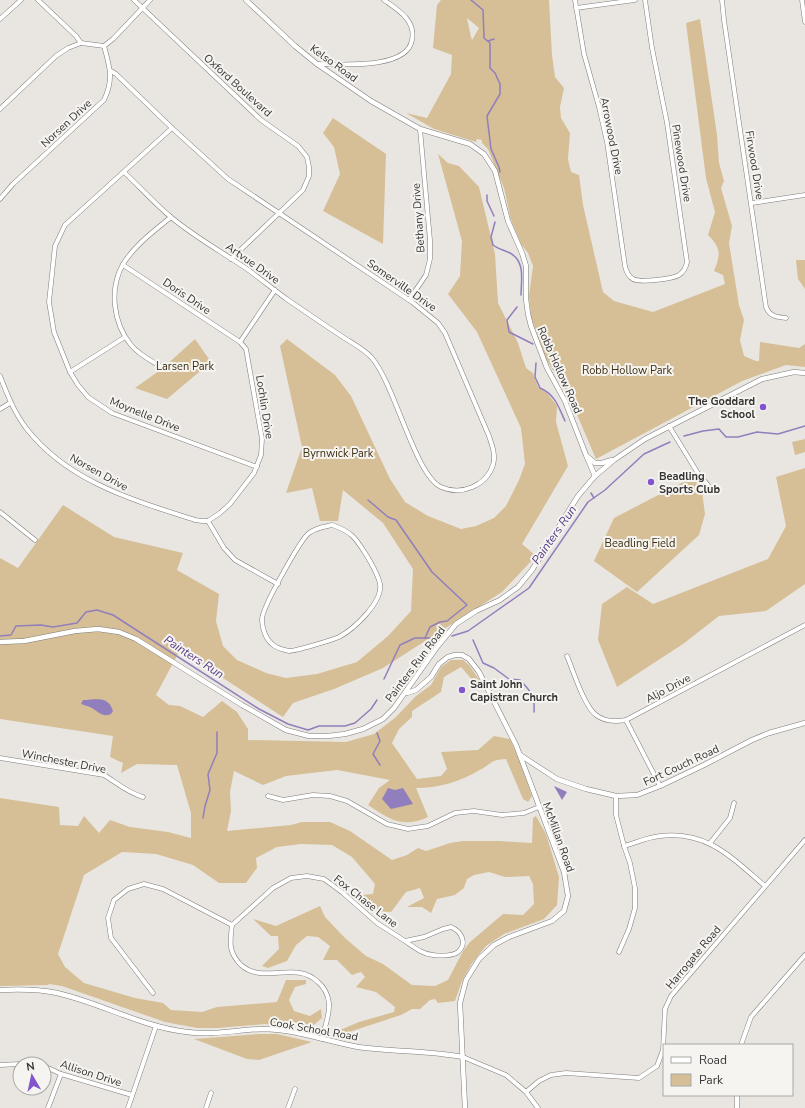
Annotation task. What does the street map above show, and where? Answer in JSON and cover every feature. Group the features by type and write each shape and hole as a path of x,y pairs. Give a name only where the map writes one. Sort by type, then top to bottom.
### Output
{"street":[{"path":"0,19 21,0"},
{"path":"38,0 76,36 81,43"},
{"name":"Oxford Boulevard","path":"134,0 261,120 298,146 307,157 309,176 303,190 279,213"},
{"path":"0,109 56,56 68,48 81,43 104,46 113,39 150,0"},
{"name":"Kelso Road","path":"246,0 295,46 317,64 371,101 420,129"},
{"path":"317,64 357,65 398,57 407,51 412,43 413,33 411,24 407,17 384,0"},
{"name":"Arrowood Drive","path":"575,0 584,54 604,131 625,266 629,276"},
{"path":"576,8 635,0"},
{"name":"Pinewood Drive","path":"629,276 634,280 644,281 674,277 684,271 687,262 667,123 645,0"},
{"name":"Firwood Drive","path":"722,0 766,307 771,315 786,318"},
{"path":"802,0 805,22"},
{"name":"Norsen Drive","path":"0,199 13,184 104,100 109,90 111,71 104,46"},
{"name":"Somerville Drive","path":"111,71 228,179 409,300 438,322 445,333 490,436 494,450 493,465 487,476 477,485 465,490 453,491 440,487 430,478 421,462 385,379 376,363"},
{"name":"Moynelle Drive","path":"172,128 65,225 55,246 49,302 54,332 70,372 78,385 88,397 112,413 257,467"},
{"name":"Bethany Drive","path":"409,300 426,275 430,259 430,240 420,129"},
{"name":"Robb Hollow Road","path":"420,129 470,144 478,148 490,161 508,221 526,266 526,299 531,326 547,368 569,411 595,476"},
{"name":"Artvue Drive","path":"124,172 171,217 361,349 376,363"},
{"path":"752,203 805,196"},
{"path":"231,259 279,213"},
{"path":"163,368 146,358 132,346 126,337 118,321 115,290 118,276 123,265 133,251 171,217"},
{"name":"Doris Drive","path":"123,265 240,342"},
{"path":"240,342 275,290"},
{"path":"70,372 126,337"},
{"name":"Lochlin Drive","path":"208,520 220,514 230,504 247,483 257,467 262,455 262,439 246,349 240,342"},
{"name":"Painters Run Road","path":"0,642 24,641 75,631 98,629 119,632 136,639 268,721 286,730 309,736 328,736 345,734 363,729 383,719 394,708 437,647 456,624 476,611 500,600 518,587 532,570 578,496 595,476 614,460 645,439 762,379 794,372 805,373"},
{"name":"Norsen Drive","path":"0,376 10,403 25,427 43,448 71,470 126,498 195,520 208,520"},
{"path":"0,409 10,403"},
{"path":"669,426 699,475 708,485"},
{"path":"586,455 595,463 614,460"},
{"path":"0,512 35,540"},
{"path":"208,520 224,548 235,560 278,584"},
{"path":"332,525 345,529 355,537 375,570 380,585 378,596 374,605 353,627 339,637 290,651 277,648 272,644 264,634 262,627 261,619 263,612 278,584 308,533 318,527 332,525"},
{"name":"Aljo Drive","path":"567,656 587,705 595,715 605,720 614,722 626,720 805,625"},
{"name":"McMillan Road","path":"406,693 416,690 431,677 439,664 448,657 462,655 469,659 479,672 520,755 564,872 568,896 564,911 552,920 509,937 494,945 479,959 466,980 460,1003 466,1108"},
{"path":"626,720 660,786"},
{"name":"Fort Couch Road","path":"520,755 557,779 586,789 616,796 637,795 704,765 752,740 769,733 805,723"},
{"name":"Winchester Drive","path":"0,758 104,775 117,782 132,794 143,797"},
{"path":"268,796 283,800 313,795 330,796 347,801 387,824 408,829 428,826 455,813 474,811 502,815 524,813 539,807"},
{"path":"616,796 616,815 630,864 635,888 635,908 619,952"},
{"path":"710,843 730,818 734,803"},
{"path":"624,846 659,836 686,836 710,843 729,856 765,886"},
{"name":"Harrogate Road","path":"663,1044 665,1009 671,996 805,840"},
{"name":"Fox Chase Lane","path":"232,925 273,888 291,878 307,876 324,879 343,893 377,923 418,950 432,955 448,955 457,952 462,947 463,940 458,930 451,928 443,929 424,937 405,941"},
{"path":"153,993 111,938 108,918 114,900 128,889 144,884 163,889 232,925 230,944 234,958 248,970 260,974 290,972 302,973 313,977 324,987 329,1003 328,1018 322,1039"},
{"path":"741,1044 750,1017 805,955"},
{"name":"Cook School Road","path":"0,990 42,990 58,993 83,1000 156,1026 186,1032 203,1034 265,1029 282,1030 359,1047 463,1057"},
{"path":"128,1108 156,1026"},
{"name":"Harrogate Road","path":"526,1092 539,1081 552,1075 566,1073 639,1078 657,1066 663,1050"},
{"path":"463,1057 506,1075 526,1092 538,1108"},
{"path":"0,1065 12,1064"},
{"name":"Allison Drive","path":"52,1070 61,1074 132,1095"},
{"path":"48,1108 61,1074"},
{"path":"288,1108 295,1089"},
{"path":"206,1108 211,1093"},
{"path":"737,1096 737,1108"}],"green space":[{"name":"Robb Hollow Park","path":"441,0 549,0 552,55 555,77 564,88 560,107 561,118 570,133 568,159 571,172 579,175 583,205 603,292 614,301 653,312 725,284 723,275 714,271 719,256 715,244 708,235 715,212 706,178 686,23 700,19 717,135 719,163 724,181 721,188 732,226 729,243 739,305 744,320 740,340 744,356 759,361 760,342 799,348 805,344 805,367 786,365 742,381 596,459 569,396 546,359 531,317 529,296 533,266 528,253 521,244 511,220 504,188 488,149 482,143 482,140 477,139 476,142 434,129 406,113 427,118 451,74 452,55 433,48 437,5","holes":["467,18 479,28 472,40"]},
{"path":"333,118 386,154 383,244 323,211 340,174 334,147 323,133"},
{"name":"Byrnwick Park","path":"438,154 448,163 459,166 479,187 495,254 498,303 518,343 526,368 533,373 538,387 547,393 557,406 556,422 568,466 522,544 536,556 502,592 383,668 334,689 293,703 283,717 180,650 156,695 169,705 180,706 203,717 222,701 237,712 248,729 248,740 346,742 374,734 396,717 416,696 431,685 441,667 451,660 463,660 469,665 480,681 475,683 461,667 444,677 441,692 412,711 412,717 399,729 392,743 417,779 441,776 447,769 441,752 478,750 494,736 510,739 532,796 528,802 523,799 506,759 493,761 483,769 456,781 440,786 416,788 428,817 419,821 411,822 396,821 368,805 379,788 390,780 337,770 286,776 263,785 234,771 230,792 231,811 227,831 291,825 302,822 330,822 350,831 392,860 407,855 418,848 426,851 450,843 463,841 532,843 533,818 536,816 546,834 559,877 557,905 544,919 504,934 486,946 472,963 462,981 455,1001 438,1003 435,999 430,1000 420,1009 412,1009 401,1015 340,1035 333,1033 359,1022 394,1012 395,1007 376,992 356,987 365,977 361,972 352,975 337,960 323,960 330,946 318,937 307,936 296,945 287,961 268,968 262,966 279,949 278,936 271,936 253,919 276,926 320,906 325,917 345,938 366,956 383,964 412,985 435,986 448,980 463,951 470,942 503,914 523,915 534,904 533,884 529,876 505,877 489,872 474,875 467,879 464,888 455,895 437,899 431,913 422,907 407,907 424,898 420,888 406,892 391,912 369,911 362,895 373,894 375,884 352,857 332,845 301,844 277,847 256,858 257,868 246,883 219,883 193,865 156,854 122,852 84,875 58,954 65,967 84,983 135,998 163,1003 171,1010 202,1012 217,1007 277,1002 286,980 306,980 306,984 295,987 289,1000 294,1011 310,1016 321,1009 322,1018 309,1029 295,1023 286,1027 265,1024 218,1028 197,1028 165,1022 62,986 49,984 0,986 0,798 59,807 60,825 78,826 84,816 99,833 110,820 130,827 168,832 191,838 191,813 177,765 137,764 121,773 123,763 110,757 113,736 0,719 0,558 18,568 63,505 114,537 183,553 177,570 219,594 216,621 223,646 237,660 266,673 286,678 317,674 357,662 388,636 411,611 413,569 383,523 343,490 338,521 320,521 312,488 286,493 302,447 280,346 287,339 335,375 351,396 390,479 405,502 428,516 461,529 476,526 494,518 506,506 525,464 521,428 477,332 448,294 460,276 462,241"},
{"path":"796,260 805,260 805,289 798,279"},
{"name":"Larsen Park","path":"195,339 211,362 167,399 135,388 163,368"},
{"path":"805,439 805,452 795,455 792,442"},
{"path":"805,468 805,584 766,611 719,616 683,644 617,687 598,640 602,604 627,587 653,604 768,559 786,526 776,477"},
{"name":"Beadling Field","path":"693,477 702,492 705,514 699,535 637,592 594,561 614,518"},
{"path":"277,1034 312,1042 259,1060 247,1059 194,1039"}],"shaded area":[{"path":"83,700 105,700 111,706 113,711 111,714 103,715 90,707 81,704"},
{"path":"554,786 567,792 562,800"},
{"path":"388,788 395,790 403,788 413,804 391,809 382,799"}],"waterway":[{"path":"471,0 483,10 484,38 490,43 490,68 495,73 500,84 500,94 487,116 491,149 500,172"},
{"path":"488,41 494,39"},
{"path":"487,195 487,201 494,216"},
{"path":"495,222 491,237 493,245 510,253 515,257 521,266 521,295"},
{"path":"517,307 507,320 509,332 533,344"},
{"path":"536,363 535,377 540,388 553,398 565,421"},
{"name":"Painters Run","path":"684,436 719,429 726,437 738,437 757,432 778,434 805,426"},
{"name":"Painters Run","path":"452,636 468,631 529,588 588,502 605,490 644,454 670,442"},
{"name":"Painters Run","path":"591,493 594,498"},
{"path":"368,500 388,517 396,520 432,572 467,605 447,621 440,622 430,627 425,638"},
{"name":"Painters Run","path":"0,636 11,635 16,626 41,625 53,627 77,623 86,612 97,610 113,615 259,709 288,724 308,730 319,726 345,726 355,723 371,709 377,700"},
{"name":"Painters Run","path":"384,679 400,645 415,638 436,638"},
{"path":"473,640 483,663 494,668 509,679 520,680 527,688 532,694 534,712"},
{"path":"203,818 210,790 208,774 217,753 217,732"},
{"path":"377,733 380,741 373,754 380,765"}],"place":[{"name":"The Goddard School","path":"763,407"},
{"name":"Beadling Sports Club","path":"651,482"},
{"name":"Saint John Capistran Church","path":"462,690"}]}
